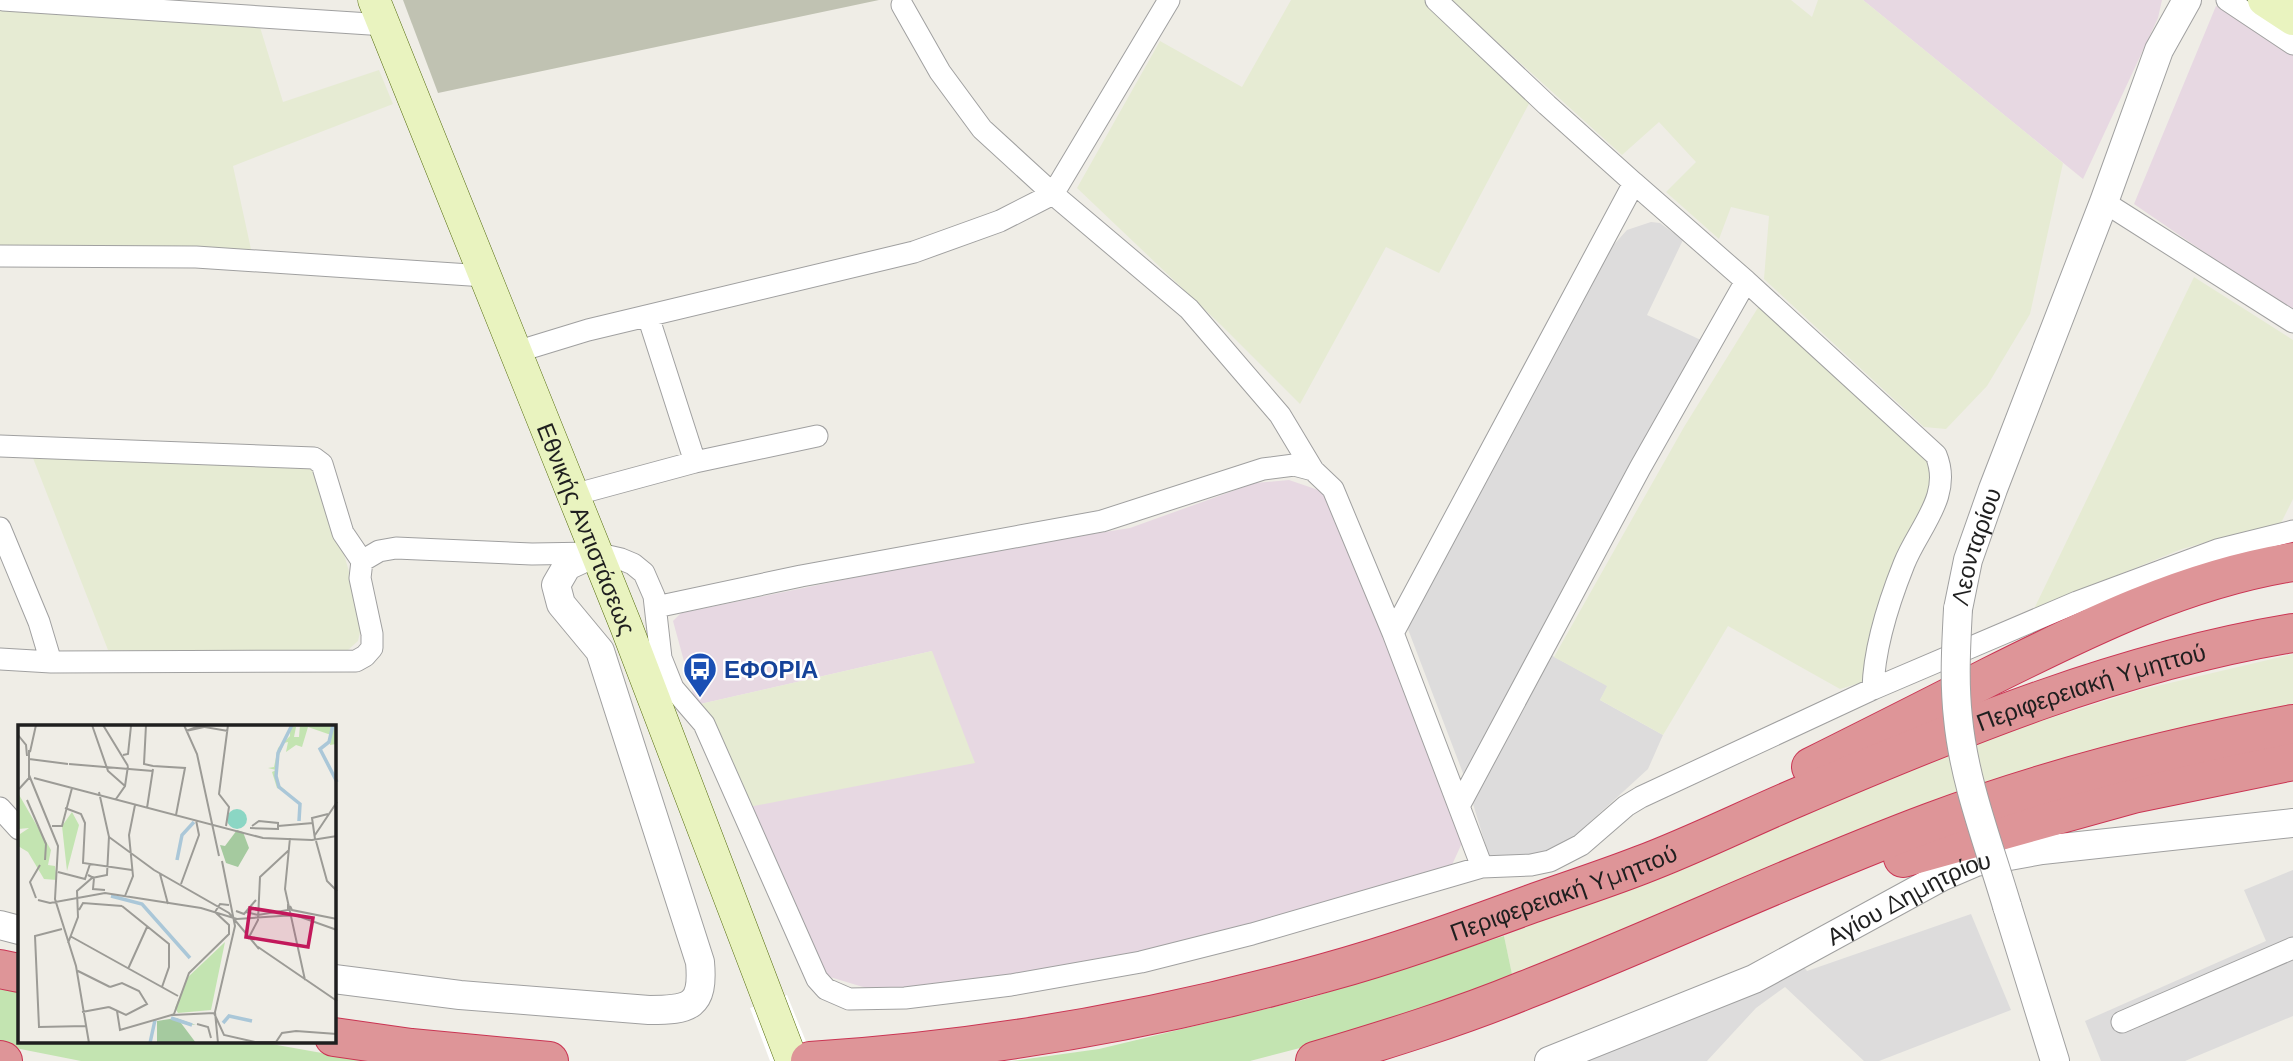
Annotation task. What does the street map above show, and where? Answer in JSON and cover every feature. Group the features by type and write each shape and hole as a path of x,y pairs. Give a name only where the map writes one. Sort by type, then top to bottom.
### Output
{"highway":[{"path":"1514,911 1635,850 1751,797 2066,639 2182,590 2263,567 2293,562"},
{"name":"Περιφερειακή Υμηττού","path":"810,1061 974,1046 1134,1019 1231,998 1326,973 1421,944 1642,865 1800,796 1990,720 2154,664 2250,640 2293,633"},
{"path":"1315,1061 1389,1039 1523,992 1944,817 2151,755 2293,724"},
{"path":"1654,938 1914,854 2008,827 2133,794 2293,761"},
{"path":"0,969 18,973"},
{"path":"336,1037 411,1048 549,1061"}],"main road":[{"path":"2264,0 2293,19"},
{"name":"Εθνικής Αντιστάσεως","path":"379,13 626,626 792,1061"}],"street":[{"path":"3,0 379,13"},
{"path":"516,352 553,339 924,249 1000,221 1053,194 1169,0"},
{"path":"1436,0 1547,105 1746,281 1936,455 1942,478 1938,499 1904,565 1873,662 1872,689"},
{"name":"Λεονταρίου","path":"2159,50 2168,0"},
{"name":"Λεονταρίου","path":"2055,1061 1966,770 1958,719 1955,664 1958,609 1968,560 1989,501 2104,202 2159,50 2187,0"},
{"path":"2227,0 2293,44"},
{"path":"902,5 940,72 982,129 1053,194 1189,309 1280,415 1313,470 1333,489 1393,633 1482,867"},
{"path":"1393,633 1634,183"},
{"path":"2104,202 2293,322"},
{"path":"0,256 195,257 485,276"},
{"path":"1459,806 1640,468 1746,281"},
{"path":"648,316 695,462"},
{"path":"573,495 695,462 817,436"},
{"path":"0,446 314,458 322,464 343,533 362,561 360,578 372,634 372,648 356,661 51,662 0,659"},
{"path":"656,607 801,576 1102,521 1263,469 1294,465 1313,470"},
{"path":"0,528 51,662"},
{"path":"362,561 379,551 396,548 532,554 595,553 621,559 644,573 651,585 656,607 661,658 673,688 704,724 817,979 826,989 849,999 905,998 1012,985 1141,962 1252,934 1482,867 1531,865 1550,861 1581,845 1626,806 1641,797 1872,689 2143,576 2217,550 2293,531"},
{"path":"336,979 460,995 649,1010 689,1005 699,996 702,979 700,962 600,651 561,604 556,585 567,566 595,553"},
{"path":"0,808 18,829"},
{"name":"Αγίου Δημητρίου","path":"1549,1061 1754,979 1941,877 1976,862 2042,849 2293,823"},
{"path":"0,925 18,930"},
{"path":"2122,1022 2293,948"}],"shaded area":[{"path":"403,0 879,0 438,93"},
{"path":"1291,0 1426,0 1532,98 1439,273 1386,247 1300,404 1077,188 1160,41 1242,87"},
{"path":"1451,0 1791,0 1812,17 1818,0 1863,0 2063,163 2030,314 1987,386 1946,429 1924,427 1764,279 1769,216 1731,207 1719,239 1666,192 1696,162 1659,122 1622,155"},
{"path":"1863,0 2162,0 2158,18 2083,179"},
{"path":"0,3 259,24 283,102 379,70 393,104 233,166 252,254 0,250"},
{"path":"2216,6 2293,55 2293,313 2134,204"},
{"path":"1651,222 1660,223 1683,240 1647,315 1703,341 1536,647 1608,686 1600,700 1663,735 1648,769 1556,853 1489,856 1466,781 1406,624 1600,260 1627,230"},
{"path":"2194,277 2293,340 2293,499 2280,525 2182,549 2034,609"},
{"path":"1759,306 1933,461 1936,476 1863,682 1840,689 1728,626 1663,735 1600,700 1607,686 1554,657 1684,427"},
{"path":"31,453 310,466 325,488 360,610 362,624 358,641 348,650 313,654 108,650"},
{"path":"1289,480 1327,493 1455,812 1462,843 1451,867 1245,930 1068,969 883,993 820,974 749,807 932,651 696,705 673,621 681,613 974,553 1130,528 1255,483"},
{"path":"932,651 975,763 749,807 696,705"},
{"path":"2293,654 2293,708 1513,979 1504,936 1905,768 1977,741 2140,690"},
{"path":"2293,870 2293,1016 2185,1061 2101,1061 2085,1021 2266,941 2244,890"},
{"path":"1971,914 2011,1010 1879,1061 1864,1061 1785,987 1756,1008 1707,1061 1583,1061 1800,962 1807,971"}],"green space":[{"path":"1504,936 1513,979 1323,1042 1250,1061 1012,1061 1099,1049 1307,999"},
{"path":"0,989 18,992 18,1044 271,1044 367,1061 81,1061 0,1045"}],"pier":[{"path":"787,995 814,1061 770,1061 750,1008"}],"place":[{"name":"ΕΦΟΡΙΑ","path":"700,699"}]}
